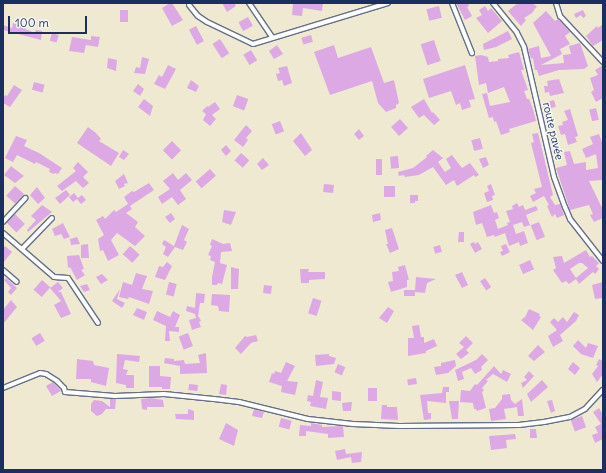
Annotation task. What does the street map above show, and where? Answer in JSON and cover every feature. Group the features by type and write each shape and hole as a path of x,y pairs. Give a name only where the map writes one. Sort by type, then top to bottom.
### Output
{"street":[{"path":"249,3 272,37"},
{"path":"189,5 198,16 250,44 256,44 272,37 388,3"},
{"path":"452,3 472,52"},
{"name":"route pavée","path":"493,3 517,33 524,47 554,177 564,207 570,219 603,261"},
{"path":"556,3 560,16 603,62"},
{"path":"3,222 25,198"},
{"path":"22,249 52,218"},
{"path":"3,233 54,277 68,278 82,302 98,323"},
{"path":"3,270 17,282"},
{"path":"3,388 40,373 46,374 57,381 64,388 65,392 115,396 164,394 214,398 239,402 308,419 353,424 399,426 519,425 544,422 570,417 585,409 603,390"}],"building":[{"path":"172,3 183,20 172,26 162,8"},
{"path":"222,3 234,3 236,6 227,12"},
{"path":"293,3 323,3 322,11 303,8 302,16 292,15"},
{"path":"456,3 468,3 469,6 467,7 472,16 465,20"},
{"path":"518,3 531,3 537,6 532,13 524,18 526,20 521,26 508,11"},
{"path":"439,6 442,18 429,21 426,9"},
{"path":"485,6 488,11 491,8 502,21 488,33 476,18 482,15 479,10"},
{"path":"120,10 128,10 128,22 120,22"},
{"path":"583,10 586,16 583,18 581,15 576,18 574,14"},
{"path":"546,11 555,21 558,19 570,32 565,36 570,44 560,49 562,54 541,65 564,63 563,55 571,54 569,46 580,43 588,66 584,69 559,70 539,76 537,70 535,70 533,58 531,59 528,49 539,46 541,58 551,56 533,23"},
{"path":"248,17 253,26 243,31 238,22"},
{"path":"13,23 26,26 25,29 35,33 36,30 42,31 41,40 3,30 3,25 12,28"},
{"path":"603,24 603,40 593,46 586,36 597,26 598,28"},
{"path":"196,26 204,41 197,45 189,30"},
{"path":"508,31 512,39 496,47 484,50 483,44"},
{"path":"52,33 59,35 57,43 50,41"},
{"path":"311,35 313,42 303,44 301,38"},
{"path":"91,36 100,37 98,47 86,45 84,53 69,51 72,37 91,40"},
{"path":"220,39 229,53 222,58 212,44"},
{"path":"434,40 441,61 427,65 421,44"},
{"path":"277,45 283,54 274,59 269,51"},
{"path":"334,45 338,58 371,47 384,83 394,80 399,103 396,105 396,108 386,112 378,103 372,81 330,95 314,52"},
{"path":"251,50 257,60 249,65 243,55"},
{"path":"519,52 524,70 521,70 528,90 524,91 533,109 536,121 509,129 510,132 501,135 496,121 494,122 493,117 489,118 482,94 487,93 490,106 510,102 504,87 488,93 486,83 479,85 475,56 481,55 488,57 489,62 509,58 508,55"},
{"path":"142,57 149,59 145,74 134,73 136,67 140,68"},
{"path":"108,58 117,60 116,71 107,68"},
{"path":"168,65 176,69 165,89 154,84 159,75 162,77"},
{"path":"465,65 475,99 469,100 471,107 462,110 460,103 456,105 451,91 429,98 423,79"},
{"path":"603,65 603,98 596,102 591,92 594,90 590,78 598,75 595,70"},
{"path":"287,66 292,83 284,86 282,80 278,81 276,74 280,73 278,68"},
{"path":"559,79 564,93 550,96 549,92 545,93 544,86 548,86 547,81"},
{"path":"191,80 199,86 196,92 187,88"},
{"path":"34,82 45,85 43,93 32,90"},
{"path":"138,84 144,89 140,96 133,91"},
{"path":"14,85 22,90 10,107 3,103 3,98 5,95 7,96"},
{"path":"237,95 248,99 244,110 233,106"},
{"path":"144,99 153,106 150,116 138,107"},
{"path":"424,99 432,113 433,112 440,120 434,125 424,115 419,118 411,107"},
{"path":"554,100 556,107 545,110 543,103"},
{"path":"215,102 220,109 212,115 216,119 210,126 203,120 206,114 202,111 207,106 208,107"},
{"path":"596,108 599,120 592,121 589,110"},
{"path":"570,109 578,136 575,137 577,142 568,145 565,134 561,135 558,126 563,125 562,122 568,120 564,111"},
{"path":"400,119 408,128 399,136 391,127"},
{"path":"280,121 284,131 276,135 272,124"},
{"path":"246,125 252,131 246,138 248,140 243,147 234,140"},
{"path":"88,127 101,139 99,141 119,153 111,166 77,143"},
{"path":"359,129 364,136 359,140 354,134"},
{"path":"301,133 312,150 305,156 293,141"},
{"path":"538,133 553,195 550,197 555,205 560,204 564,215 557,218 555,214 552,217 547,206 549,205 544,196 533,202 530,196 536,193 534,189 542,187 531,143 534,142 532,134"},
{"path":"599,134 603,145 603,180 589,181 603,210 603,218 594,222 590,215 593,214 589,205 570,210 556,168 567,165 564,152 570,151 574,164 586,162 586,170 598,168 596,154 586,158 582,149 593,144 590,137"},
{"path":"16,136 27,140 24,146 39,153 62,168 58,174 49,172 50,169 36,162 35,164 17,155 13,162 5,158"},
{"path":"480,138 483,149 474,151 471,140"},
{"path":"172,141 181,150 172,159 163,150"},
{"path":"226,145 231,151 226,156 221,150"},
{"path":"123,150 129,154 124,160 119,157"},
{"path":"433,150 443,158 438,162 445,172 451,168 446,159 452,155 462,168 470,163 479,175 475,177 474,175 457,186 454,180 446,185 433,167 419,175 405,177 404,175 399,176 398,172 413,168"},
{"path":"241,153 249,160 243,168 234,161"},
{"path":"398,156 399,168 391,169 390,157"},
{"path":"486,157 489,165 483,168 479,159"},
{"path":"263,158 269,165 262,170 257,164"},
{"path":"376,159 382,159 382,175 376,175"},
{"path":"78,162 88,172 83,177 89,183 83,188 76,181 62,191 57,186 76,171 73,168"},
{"path":"11,166 24,176 15,183 4,175"},
{"path":"210,169 216,176 202,188 196,181"},
{"path":"173,173 178,180 186,173 192,180 180,190 186,199 178,205 172,197 162,204 158,197 170,189 163,181"},
{"path":"124,174 128,183 124,184 125,186 119,189 115,181"},
{"path":"149,183 154,190 130,206 132,209 126,213 138,222 135,227 145,236 135,246 117,233 111,240 119,255 108,261 103,250 100,251 98,239 104,235 96,220 103,216 105,219 114,210 116,212 128,204 124,197 132,191 134,192"},
{"path":"324,184 334,185 333,193 323,192"},
{"path":"491,184 495,195 492,196 493,200 487,202 484,193 489,191 487,186"},
{"path":"15,186 24,194 15,204 6,196"},
{"path":"384,186 395,186 395,197 384,197"},
{"path":"37,187 45,198 38,204 30,195"},
{"path":"66,190 70,195 60,204 55,198"},
{"path":"74,193 78,198 82,195 86,200 81,204 77,199 73,202 69,197"},
{"path":"410,195 418,195 418,201 415,201 415,203 410,203"},
{"path":"517,203 519,207 523,205 525,210 536,206 538,210 526,215 530,225 524,227 522,222 513,225 516,234 524,231 528,243 520,246 519,242 509,246 505,233 495,237 494,235 487,237 482,223 476,225 473,212 491,205 494,213 497,212 499,218 495,220 498,229 508,225 507,223 510,222 506,211 513,209 512,206"},
{"path":"42,205 52,212 28,232 27,230 36,220 31,216"},
{"path":"224,210 236,212 231,225 222,222"},
{"path":"171,213 175,219 170,223 165,217"},
{"path":"380,213 381,220 373,222 372,215"},
{"path":"15,214 25,224 16,232 7,222"},
{"path":"539,222 545,237 537,240 531,225"},
{"path":"63,223 70,237 64,239 61,234 55,236 52,229"},
{"path":"182,225 189,229 184,240 187,242 183,250 175,247 168,257 163,254 166,247 162,244 164,240 174,246"},
{"path":"392,228 399,249 390,253 386,244 388,244 385,230"},
{"path":"459,232 464,232 464,242 458,242"},
{"path":"77,237 80,244 71,245 70,239"},
{"path":"212,239 223,244 230,243 232,251 221,252 220,263 227,265 222,284 218,283 217,285 212,285 215,262 210,260 211,256 208,255 212,246 210,245"},
{"path":"474,242 475,244 478,242 482,249 475,253 470,244"},
{"path":"88,244 89,258 81,258 81,245"},
{"path":"506,244 510,252 502,256 500,252 503,251 501,246"},
{"path":"440,245 442,252 435,254 433,247"},
{"path":"5,246 12,252 3,263 3,248"},
{"path":"130,246 140,255 132,263 123,254"},
{"path":"586,250 590,257 592,256 599,263 596,266 599,269 595,274 593,272 579,284 576,279 569,284 566,281 562,283 553,270 556,268 553,257 562,256 564,263","holes":["579,263 582,263 588,268 576,278 570,269"]},
{"path":"79,255 84,269 81,270 85,275 77,280 70,267 68,268 67,256"},
{"path":"530,260 534,269 523,274 519,265"},
{"path":"167,262 172,266 165,280 155,277 159,266 163,267"},
{"path":"405,265 409,280 407,280 407,287 391,292 388,282 393,281 392,272 399,271 398,267"},
{"path":"231,267 239,269 238,289 231,289"},
{"path":"300,269 309,269 308,272 325,272 325,279 309,280 309,283 301,283"},
{"path":"462,272 468,285 462,288 455,275"},
{"path":"136,273 147,276 142,289 153,291 149,304 129,297 128,299 119,297 123,282 132,285"},
{"path":"102,274 108,280 101,284 96,277"},
{"path":"416,277 436,279 427,283 425,293 415,292 415,296 404,296 404,290 415,290"},
{"path":"6,278 17,288 11,295 8,292 11,288 4,280"},
{"path":"485,278 491,287 486,290 480,281"},
{"path":"42,280 50,287 42,297 33,290"},
{"path":"58,282 63,288 58,292 61,292 71,314 61,318 54,305 61,301 50,288"},
{"path":"169,282 177,284 174,297 166,295"},
{"path":"603,282 603,298 595,299 592,285"},
{"path":"87,284 90,290 84,292 80,286"},
{"path":"264,285 272,286 271,294 263,293"},
{"path":"120,289 117,299 125,303 122,308 112,301"},
{"path":"196,293 205,294 204,303 200,303 198,317 201,321 199,322 201,327 192,330 189,320 196,318 195,314 186,311 187,306 195,308"},
{"path":"212,294 230,295 229,312 219,311 218,306 211,305"},
{"path":"313,298 322,301 317,316 308,313"},
{"path":"11,300 17,307 3,324 3,310"},
{"path":"388,307 394,311 387,323 379,318"},
{"path":"137,308 147,312 144,320 133,315"},
{"path":"529,309 540,314 539,316 541,317 533,330 521,320 525,317"},
{"path":"157,311 170,317 173,311 180,315 175,327 179,327 179,332 169,331 170,341 165,341 166,326 153,320"},
{"path":"574,312 579,315 576,321 560,335 563,341 553,347 548,336 557,330 550,322 554,318 558,322 563,317 567,322"},
{"path":"419,325 421,337 424,337 424,343 434,339 437,346 426,351 426,353 408,356 408,338 414,338 412,326"},
{"path":"40,333 45,341 36,346 32,338"},
{"path":"188,333 193,346 184,350 179,337"},
{"path":"256,335 258,341 251,343 241,354 235,348 245,336"},
{"path":"466,336 473,343 466,350 469,353 461,359 456,354 464,347 459,343"},
{"path":"578,340 586,348 588,343 598,346 593,358 581,354 573,346"},
{"path":"538,345 545,352 534,361 528,356"},
{"path":"206,353 207,373 180,374 180,366 164,363 165,358 174,359 174,361 184,360 185,364 200,363 198,355"},
{"path":"117,354 140,356 139,362 125,360 123,369 128,370 126,375 134,375 134,388 126,388 126,385 116,383"},
{"path":"329,354 329,356 336,358 334,364 316,366 315,355"},
{"path":"482,354 488,360 481,367 482,370 475,374 471,368 462,372 464,379 458,381 455,370 476,360"},
{"path":"77,359 93,361 94,365 109,368 106,386 91,382 91,379 76,379"},
{"path":"599,359 603,361 603,374 597,382 592,374 598,366 596,365"},
{"path":"455,360 456,366 448,373 436,375 434,367 441,366 441,363"},
{"path":"286,362 295,366 287,381 298,382 295,395 281,392 282,386 269,382 272,373 274,374 275,371 281,373"},
{"path":"573,362 580,368 575,375 568,369"},
{"path":"338,364 345,367 342,375 334,372"},
{"path":"149,366 160,366 160,376 171,377 170,389 162,389 162,387 149,387"},
{"path":"494,366 501,374 503,370 511,374 507,382 493,374 486,380 488,381 482,388 484,390 482,392 486,408 477,411 474,409 473,403 460,402 461,390 470,391 475,384 477,385"},
{"path":"529,371 534,376 523,388 521,383 527,380 524,377"},
{"path":"416,378 417,384 408,385 407,379"},
{"path":"316,380 323,382 320,397 328,398 326,409 310,406 311,402 307,401 308,395 313,396"},
{"path":"542,380 548,387 531,402 527,394"},
{"path":"53,382 61,391 52,396 46,386"},
{"path":"189,384 198,385 197,391 188,390"},
{"path":"221,384 227,385 226,395 219,394"},
{"path":"443,387 449,387 449,392 446,392 446,403 427,401 428,413 431,413 431,419 424,420 420,395 442,393"},
{"path":"368,388 377,388 377,401 368,401"},
{"path":"332,391 341,392 341,401 332,400"},
{"path":"510,394 511,400 515,404 522,399 524,416 518,416 517,407 504,409 506,419 491,421 489,409 495,408 502,399 502,395"},
{"path":"151,398 163,400 164,407 147,407 147,410 142,409 141,399"},
{"path":"110,399 116,399 115,409 106,409 102,414 97,416 91,411 91,404 94,400 102,401 110,407"},
{"path":"552,400 555,411 551,413 547,401"},
{"path":"449,401 459,401 458,419 452,419"},
{"path":"352,402 351,411 343,411 342,403"},
{"path":"382,405 387,405 387,407 397,407 398,420 381,419"},
{"path":"599,408 603,415 603,439 595,443 592,435 598,433 595,427 601,424 593,412"},
{"path":"188,409 194,411 194,420 176,419 175,414 188,414"},
{"path":"254,409 264,412 262,418 252,416"},
{"path":"582,416 586,427 575,431 571,420"},
{"path":"281,418 292,421 289,430 279,427"},
{"path":"226,423 238,430 234,446 219,439"},
{"path":"311,423 322,425 322,427 343,426 344,437 328,438 328,434 306,431 306,436 299,436 300,425 311,426"},
{"path":"530,429 536,429 537,438 530,438"},
{"path":"515,434 516,439 506,440 507,448 491,450 489,436"},
{"path":"345,449 346,454 362,452 361,462 352,463 351,457 337,460 335,451"}]}
